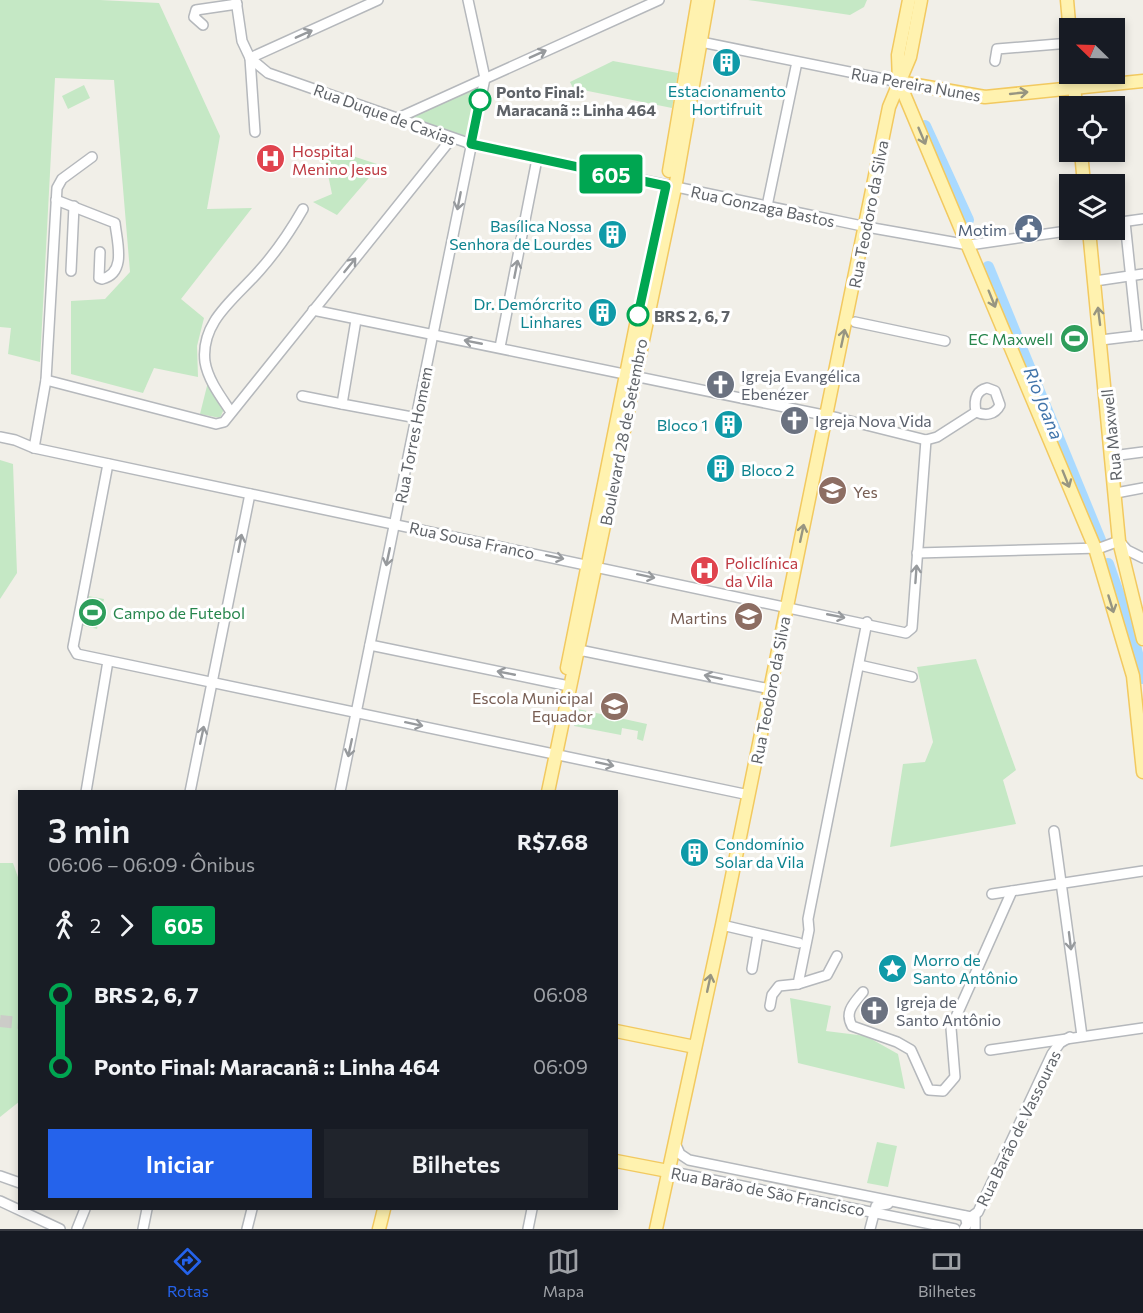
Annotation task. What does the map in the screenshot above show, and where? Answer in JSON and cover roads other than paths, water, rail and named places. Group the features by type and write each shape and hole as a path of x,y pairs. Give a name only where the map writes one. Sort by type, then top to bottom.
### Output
{"main road":[{"name":"Boulevard 28 de Setembro","path":"696,41 698,0"},
{"name":"Boulevard 28 de Setembro","path":"541,790 552,753 575,653 630,374 670,187 696,41 708,0"},
{"path":"909,0 898,55 899,82 1095,548 1133,676 1143,772"},
{"name":"Rua Teodoro da Silva","path":"656,1229 722,925 867,227 889,107 910,57 921,0"},
{"path":"1067,0 1069,18"},
{"name":"Rua Pereira Nunes","path":"899,82 985,97 1143,81"},
{"path":"1074,84 1075,96"},
{"name":"Rua Maxwell","path":"1090,240 1119,541 1137,595 1143,639"},
{"name":"Boulevard 28 de Setembro","path":"548,790 564,685 575,653"},
{"path":"618,1031 695,1047"},
{"name":"Rua Barão de São Francisco","path":"618,1161 668,1171"},
{"path":"379,1229 384,1210"}],"street":[{"path":"250,58 378,0"},
{"path":"468,0 485,78"},
{"path":"398,118 658,0"},
{"path":"203,25 194,17 196,10 236,2 242,41 250,58 255,132"},
{"name":"Rua Pereira Nunes","path":"696,41 899,82"},
{"path":"995,60 997,49 1059,44"},
{"name":"Rua Duque de Caxias","path":"250,58 268,73 471,144 670,187"},
{"path":"767,207 797,62"},
{"name":"Rua Torres Homem","path":"340,790 485,78"},
{"path":"46,380 216,424 224,422 452,138"},
{"path":"34,448 46,380 57,188 62,179 92,157"},
{"path":"500,347 537,159"},
{"name":"Rua Gonzaga Bastos","path":"670,187 969,245 1059,232"},
{"path":"56,200 115,223 119,257 117,269 115,273 102,279 99,278 100,252"},
{"path":"71,271 74,206"},
{"path":"231,412 209,376 205,343 209,330 214,319 261,269 303,209"},
{"path":"1101,340 1140,335 1125,222 1143,219"},
{"path":"1095,281 1143,274"},
{"path":"313,310 630,374 827,416 926,440 937,437 975,412"},
{"path":"342,404 356,320"},
{"path":"855,322 945,341"},
{"path":"302,396 417,418"},
{"name":"Rua Sousa Franco","path":"0,437 34,448 108,464 909,632 917,553"},
{"path":"926,440 917,553 1095,548 1112,546 1119,541 1127,550 1143,558"},
{"path":"1112,456 1143,452"},
{"path":"108,464 73,647 77,654 749,795"},
{"path":"1116,493 1143,488"},
{"path":"190,790 250,494"},
{"path":"798,984 808,919 867,622"},
{"path":"370,645 564,685"},
{"path":"575,653 770,689"},
{"path":"86,790 108,661"},
{"path":"859,665 912,677"},
{"path":"1054,831 1082,1036"},
{"path":"992,894 1143,871"},
{"path":"863,992 849,1010 848,1016 852,1026 897,1042 911,1050 929,1090 943,1091 952,1083 955,1067 951,1028 1012,891"},
{"path":"722,925 799,943"},
{"path":"752,969 759,934"},
{"path":"770,1006 772,995 779,986 798,984 827,975 837,956"},
{"path":"990,1050 1143,1028"},
{"name":"Rua Barão de Vassouras","path":"970,1216 1052,1054 1060,1043 1070,1037"},
{"name":"Rua Barão de São Francisco","path":"675,1142 680,1154 689,1160 970,1216"},
{"name":"Rua Barão de São Francisco","path":"668,1171 955,1229"},
{"path":"0,1176 18,1182"},
{"path":"0,1201 18,1209"},
{"path":"870,1229 877,1205 895,1202"},
{"path":"19,1210 60,1229"},
{"path":"77,1229 86,1210"},
{"path":"143,1229 147,1210"},
{"path":"247,1229 252,1210"},
{"path":"528,1229 532,1210"},
{"path":"964,1229 970,1216"},
{"path":"970,1216 975,1229"}],"waterway":[{"name":"Rio Joana","path":"925,126 968,220"},
{"name":"Rio Joana","path":"988,267 1100,540"},
{"name":"Rio Joana","path":"1108,564 1132,633 1143,678"}],"tunnel":[{"path":"0,1021 18,1023"}],"place":[{"name":"Estacionamento Hortifruit","path":"727,62"},
{"name":"Ponto Final: Maracanã :: Linha 464","path":"480,100"},
{"name":"Hospital Menino Jesus","path":"271,159"},
{"name":"Motim","path":"1028,229"},
{"name":"Basílica Nossa Senhora de Lourdes","path":"613,234"},
{"name":"Dr. Demórcrito Linhares","path":"603,312"},
{"name":"BRS 2, 6, 7","path":"638,315"},
{"name":"EC Maxwell","path":"1074,338"},
{"name":"Igreja Evangélica Ebenézer","path":"720,384"},
{"name":"Igreja Nova Vida","path":"794,420"},
{"name":"Bloco 1","path":"729,424"},
{"name":"Bloco 2","path":"720,469"},
{"name":"Yes","path":"832,491"},
{"name":"Policlínica da Vila","path":"704,571"},
{"name":"Campo de Futebol","path":"92,612"},
{"name":"Martins","path":"748,617"},
{"name":"Escola Municipal Equador","path":"614,706"},
{"name":"Condomínio Solar da Vila","path":"694,852"},
{"name":"Morro de Santo Antônio","path":"892,968"},
{"name":"Igreja de Santo Antônio","path":"875,1010"}]}
